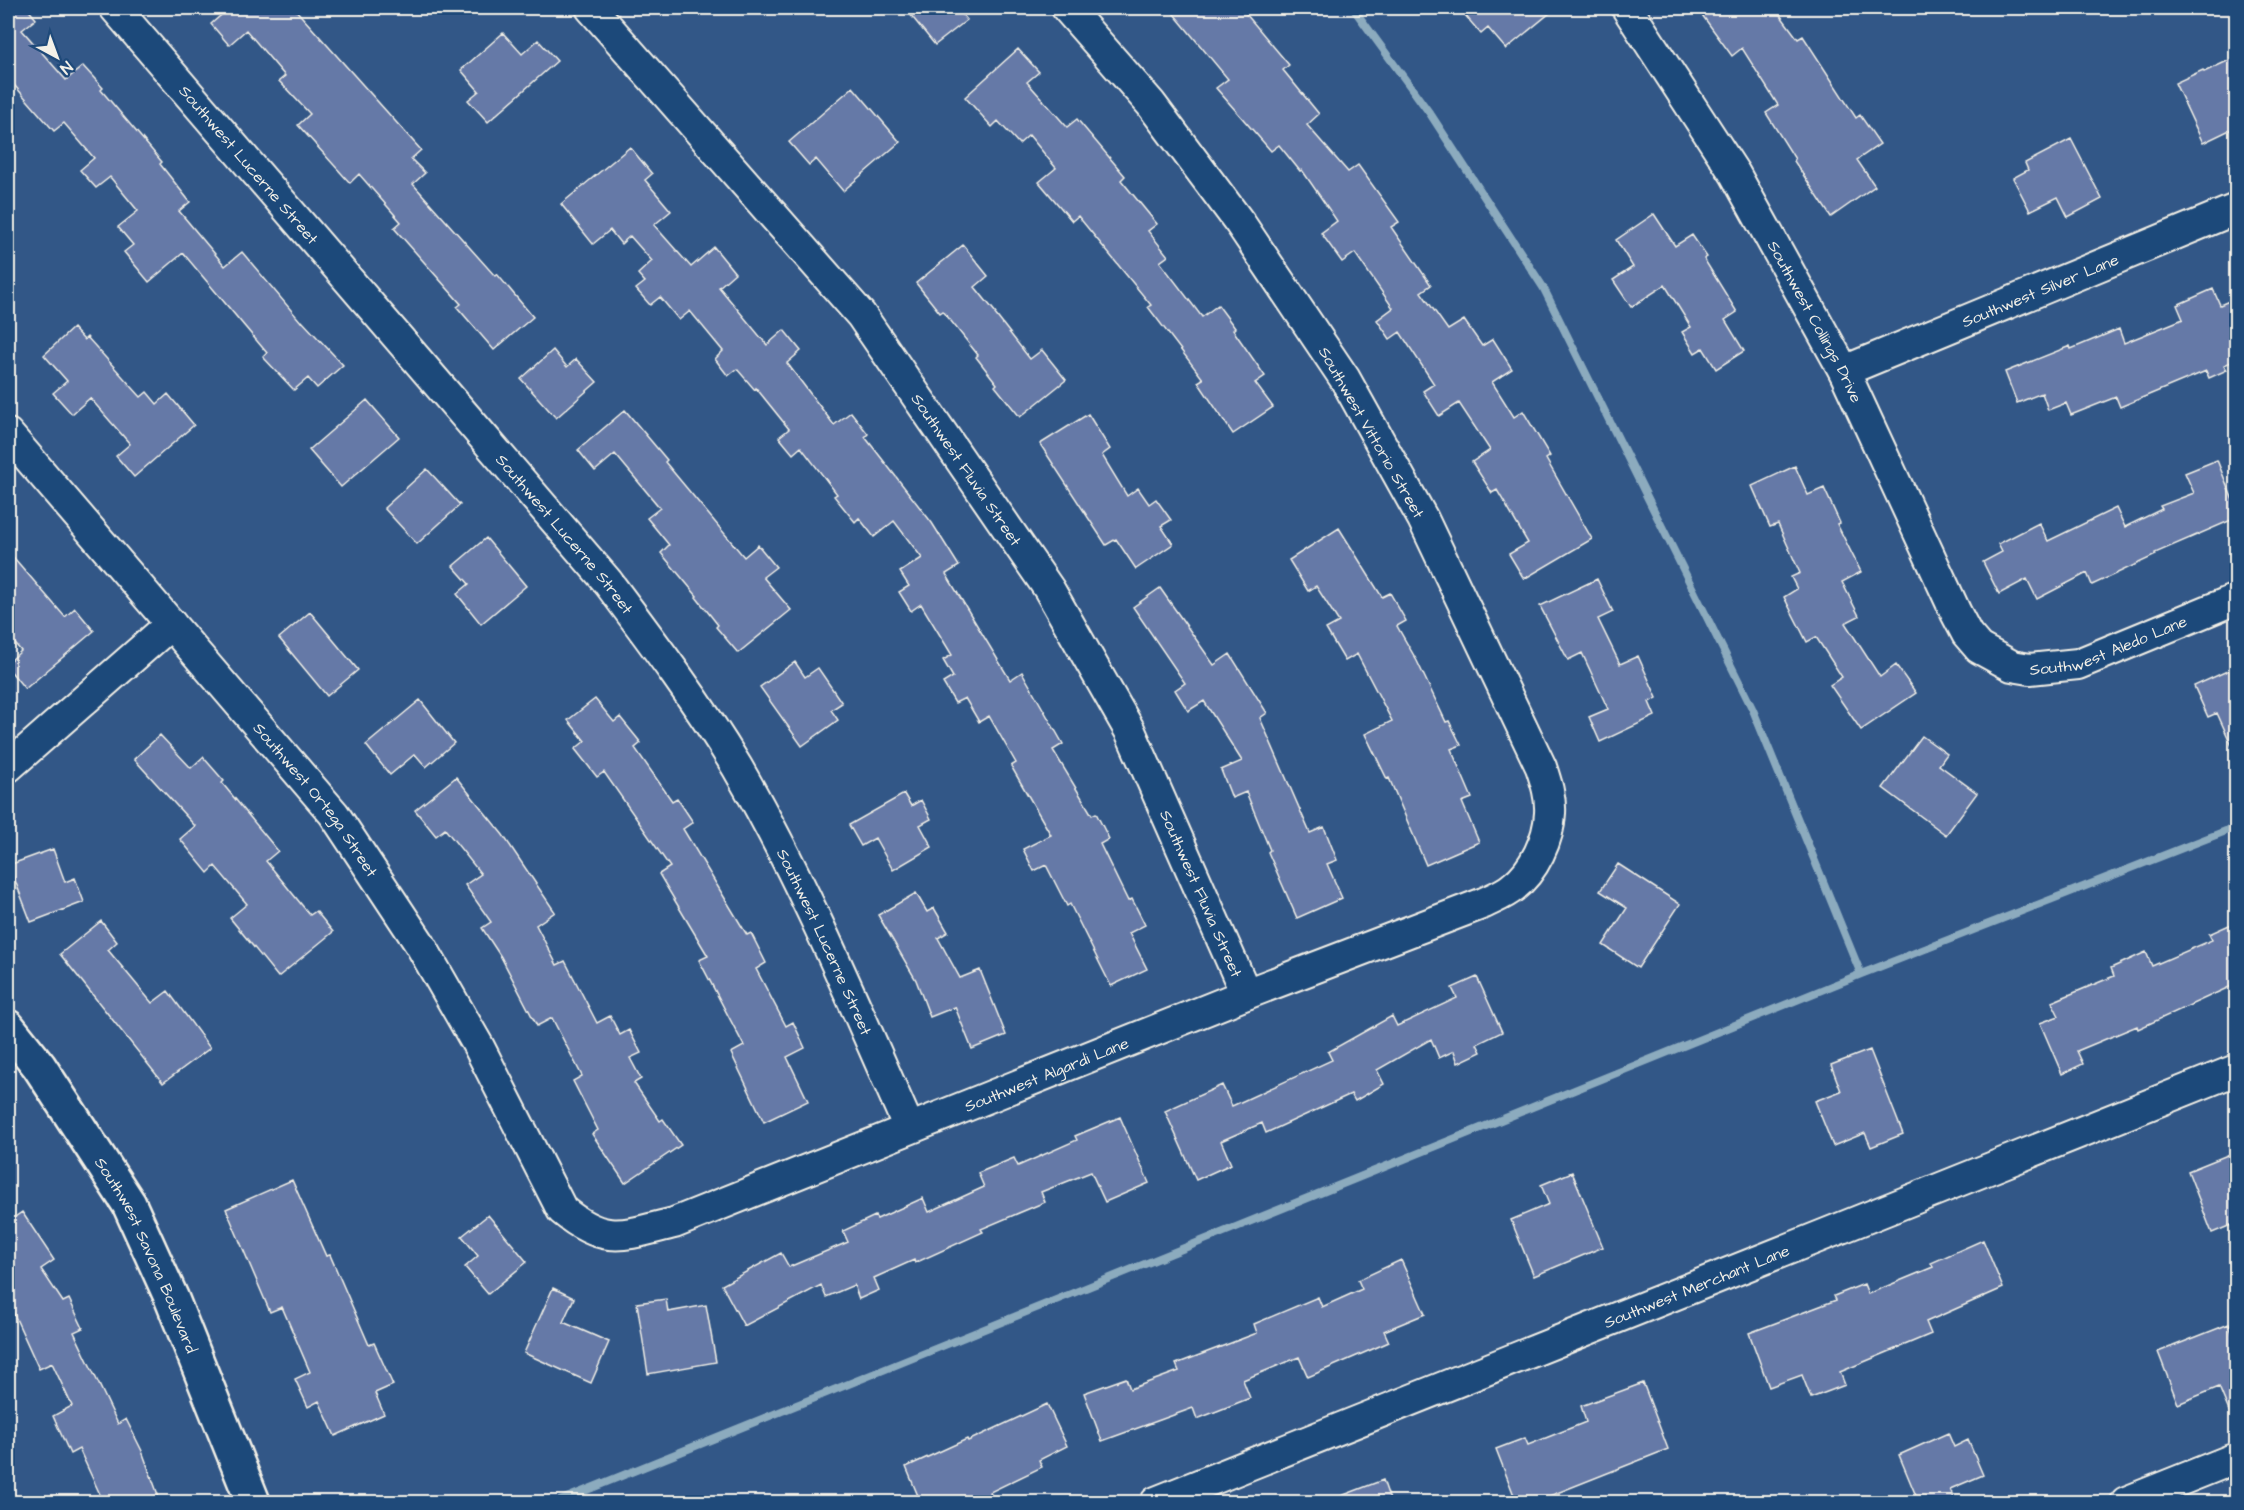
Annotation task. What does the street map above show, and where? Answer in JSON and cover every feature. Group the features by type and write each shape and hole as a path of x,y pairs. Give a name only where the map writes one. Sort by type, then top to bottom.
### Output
{"street":[{"name":"Southwest Lucerne Street","path":"115,8 607,581 654,644 724,747 771,830 813,911 909,1128"},
{"name":"Southwest Fluvia Street","path":"591,8 861,315 1049,589 1130,731 1246,994"},
{"name":"Southwest Vittorio Street","path":"1067,8 1151,104 1240,223 1345,379 1423,519 1541,767 1548,791 1550,814 1539,854 1527,873"},
{"name":"Southwest Collings Drive","path":"1627,8 1735,174 1844,371 1956,613 1967,634 1979,648"},
{"name":"Southwest Silver Lane","path":"1844,371 2236,209"},
{"name":"Southwest Ortega Street","path":"8,434 334,814 420,944 479,1047 562,1210"},
{"name":"Southwest Aledo Lane","path":"1979,648 2012,666 2030,669 2078,664 2236,599"},
{"path":"8,767 171,624"},
{"name":"Southwest Algardi Lane","path":"562,1210 576,1222 593,1231 616,1236 674,1223 1246,994 1484,903 1512,888 1527,873"},
{"name":"Southwest Savona Boulevard","path":"8,1027 39,1066 129,1204 171,1298 253,1503"},
{"name":"Southwest Merchant Lane","path":"1156,1503 2236,1070"},
{"path":"2126,1503 2236,1458"}],"building":[{"path":"8,8 27,8 36,19 22,30 66,80 83,66 103,88 101,90 162,162 160,164 190,202 179,211 225,266 242,252 301,322 343,365 317,388 308,378 294,390 263,357 267,353 183,253 149,282 124,252 133,245 118,227 138,211 110,177 96,188 80,170 94,158 64,123 54,131 8,78"},
{"path":"227,8 294,8 421,150 411,159 425,173 413,184 495,276 497,274 533,317 494,350 457,307 461,304 394,228 401,222 359,174 350,183 298,125 310,114 279,81 285,76 246,30 229,45 211,24"},
{"path":"905,8 957,8 967,20 935,45"},
{"path":"1169,8 1241,8 1289,65 1283,70 1319,114 1307,125 1348,172 1358,165 1399,222 1391,227 1431,285 1421,292 1448,330 1464,320 1482,346 1493,339 1512,369 1492,382 1514,417 1523,411 1550,456 1546,459 1592,539 1524,579 1509,554 1528,543 1497,490 1492,493 1472,462 1490,450 1459,403 1439,416 1423,391 1434,384 1400,332 1390,339 1377,320 1393,308 1355,253 1342,262 1321,233 1337,221 1302,170 1300,171 1279,145 1271,151 1216,88 1228,79"},
{"path":"1459,8 1556,8 1506,49 1488,28 1481,34"},
{"path":"1697,8 1775,8 1798,39 1803,36 1856,118 1860,115 1880,144 1857,160 1875,186 1831,217 1766,113 1778,105 1742,48 1732,56"},
{"path":"503,33 522,54 538,40 557,61 488,122 468,100 479,91 461,70"},
{"path":"1018,49 1039,72 1027,82 1067,127 1077,119 1125,176 1121,180 1157,224 1148,231 1168,256 1160,262 1202,317 1218,305 1265,376 1255,383 1273,407 1233,434 1198,382 1203,379 1148,307 1151,305 1078,216 1072,221 1039,182 1056,168 1029,135 1019,144 998,121 992,127 965,97"},
{"path":"2236,57 2236,127 2203,143 2175,83"},
{"path":"853,87 900,142 843,191 816,159 809,165 789,142"},
{"path":"2071,139 2102,199 2068,217 2058,197 2030,211 2013,178 2028,170 2025,163"},
{"path":"630,147 652,174 645,180 671,211 654,225 691,267 714,247 735,273 719,287 767,345 784,330 801,351 787,363 834,425 851,412 868,434 865,437 932,523 959,566 946,574 1010,680 1022,672 1063,744 1053,750 1092,815 1096,813 1109,839 1100,844 1128,901 1132,899 1145,925 1129,933 1147,969 1111,986 1070,904 1067,906 1046,865 1034,871 1023,849 1051,835 1011,766 1016,763 989,716 979,722 965,698 955,703 943,683 953,677 943,660 952,655 921,604 911,611 899,592 909,586 900,572 922,558 894,521 874,537 859,518 855,522 834,496 837,494 801,447 793,454 779,437 789,429 756,388 755,390 737,369 728,376 715,359 723,351 690,311 679,320 660,297 650,305 636,289 645,282 638,274 652,261 630,236 621,244 610,230 593,244 561,204"},
{"path":"1654,214 1675,246 1692,235 1707,257 1704,259 1737,312 1725,320 1744,351 1716,369 1703,348 1695,353 1682,332 1691,327 1665,285 1631,307 1613,280 1633,267 1616,240"},
{"path":"963,245 988,276 975,287 995,314 1030,359 1042,350 1066,380 1020,417 995,386 997,384 976,357 978,355 943,311 940,313 916,283"},
{"path":"2213,289 2220,305 2236,298 2236,360 2224,365 2227,370 2209,378 2206,371 2120,407 2116,397 2071,415 2066,403 2048,410 2042,393 2017,403 2005,372 2119,329 2124,343 2183,319 2177,305"},
{"path":"73,328 84,340 87,337 141,397 147,392 157,404 168,394 194,425 134,477 116,456 130,444 90,398 72,414 53,393 67,381 44,355"},
{"path":"553,350 567,367 576,359 597,382 556,418 521,379"},
{"path":"367,400 399,437 341,487 309,450"},
{"path":"625,410 744,557 758,545 776,567 763,577 791,610 738,653 716,627 718,625 697,596 661,553 669,545 647,518 660,508 615,454 595,471 578,450"},
{"path":"1088,414 1110,449 1102,455 1127,496 1138,488 1149,504 1156,499 1171,520 1161,526 1173,544 1136,569 1116,539 1106,545 1040,444"},
{"path":"2217,460 2236,508 2236,518 2155,553 2156,555 2092,585 2087,573 2037,599 2027,579 1999,594 1983,562 2002,552 1998,544 2039,523 2048,541 2116,508 2125,527 2162,509 2160,506 2194,493 2185,473"},
{"path":"1795,466 1808,495 1824,488 1840,523 1837,524 1861,572 1842,582 1859,616 1845,623 1880,677 1896,665 1916,693 1861,730 1830,685 1842,677 1816,637 1807,642 1784,597 1797,589 1791,577 1800,573 1778,524 1770,527 1752,486"},
{"path":"427,469 460,505 417,544 384,508"},
{"path":"1339,528 1382,597 1390,593 1406,621 1397,626 1417,661 1446,722 1449,721 1461,745 1451,749 1472,798 1462,802 1479,842 1426,865 1389,778 1387,779 1365,734 1392,721 1357,654 1345,661 1326,629 1339,622 1316,586 1308,591 1289,560"},
{"path":"486,538 526,586 481,624 457,594 469,584 453,566"},
{"path":"8,551 65,617 75,608 94,631 25,689 8,668 8,663 21,651 8,635"},
{"path":"1597,579 1613,612 1598,619 1620,664 1638,656 1657,698 1649,702 1655,716 1600,742 1589,717 1608,709 1582,653 1568,660 1540,606"},
{"path":"1160,588 1214,665 1230,654 1267,713 1260,718 1310,833 1324,827 1337,860 1327,864 1342,898 1297,918 1268,852 1270,850 1246,792 1232,798 1221,770 1242,761 1204,701 1188,711 1175,690 1185,683 1133,607"},
{"path":"310,612 358,670 327,696 279,638"},
{"path":"795,662 805,677 818,668 842,703 831,710 838,720 802,746 760,687"},
{"path":"2236,667 2236,755 2217,713 2208,717 2194,686"},
{"path":"595,699 614,722 620,717 641,743 635,748 672,801 677,798 693,822 683,829 747,935 751,933 766,963 756,969 786,1026 793,1022 805,1048 787,1057 808,1101 764,1122 731,1053 744,1046 699,960 708,956 659,874 670,867 604,772 597,777 575,749 585,741 568,720"},
{"path":"420,700 454,743 426,767 415,754 390,775 366,745"},
{"path":"160,735 191,768 203,757 278,851 266,861 310,915 316,911 333,932 278,977 230,918 247,904 215,866 208,873 180,839 195,826 134,759"},
{"path":"1922,736 1947,754 1939,765 1977,793 1946,835 1883,788"},
{"path":"456,777 503,835 555,912 536,925 557,965 565,961 597,1023 610,1016 620,1035 629,1030 641,1053 630,1058 641,1079 634,1083 660,1121 663,1119 681,1145 625,1183 592,1134 598,1130 573,1081 582,1076 552,1018 537,1026 501,957 482,928 491,922 465,885 481,874 445,829 436,836 415,810"},
{"path":"904,794 911,806 921,800 931,819 920,825 932,847 893,870 875,838 861,846 849,825"},
{"path":"53,849 65,882 75,878 84,902 31,922 9,865"},
{"path":"1618,864 1680,904 1638,968 1603,945 1627,908 1600,891"},
{"path":"916,893 927,912 934,908 948,932 938,938 960,978 980,970 1006,1035 972,1049 955,1007 930,1017 916,980 878,915"},
{"path":"101,921 117,942 108,950 152,1003 168,991 210,1048 163,1083 60,954"},
{"path":"2236,922 2236,984 2138,1029 2137,1026 2077,1051 2083,1064 2062,1074 2040,1023 2059,1016 2052,1002 2114,976 2111,968 2146,952 2152,966 2212,940 2209,934"},
{"path":"1477,977 1502,1032 1477,1044 1481,1052 1458,1063 1454,1051 1439,1058 1431,1039 1377,1070 1384,1084 1355,1101 1351,1094 1266,1133 1262,1123 1221,1141 1231,1164 1196,1180 1165,1111 1222,1085 1232,1106 1332,1060 1328,1052 1392,1016 1397,1026 1457,998 1452,988"},
{"path":"1870,1050 1903,1134 1871,1147 1865,1133 1833,1146 1815,1101 1841,1091 1831,1065"},
{"path":"1120,1117 1149,1183 1105,1202 1091,1172 1041,1192 1045,1202 981,1229 983,1232 915,1263 914,1260 874,1278 879,1290 859,1299 854,1285 826,1297 821,1285 744,1326 722,1285 781,1253 789,1267 848,1242 843,1231 875,1216 877,1219 923,1198 929,1212 984,1187 978,1173 1014,1158 1018,1166 1077,1140 1075,1136"},
{"path":"2230,1154 2236,1170 2236,1223 2212,1233 2188,1171"},
{"path":"1572,1172 1603,1247 1534,1276 1511,1220 1549,1204 1541,1185"},
{"path":"292,1180 326,1256 330,1255 369,1345 374,1343 393,1385 375,1393 384,1414 335,1436 319,1401 308,1407 295,1379 310,1372 282,1307 270,1312 226,1209"},
{"path":"22,1212 54,1260 41,1269 63,1302 69,1299 83,1328 74,1332 118,1424 126,1419 142,1451 161,1503 104,1503 79,1449 70,1454 53,1416 72,1406 52,1363 39,1369 8,1301 8,1222"},
{"path":"488,1215 527,1262 488,1294 465,1267 478,1256 462,1236"},
{"path":"1983,1240 2003,1288 1926,1322 1931,1334 1840,1372 1845,1385 1811,1398 1802,1375 1769,1387 1749,1333 1836,1300 1834,1296 1864,1284 1868,1294 1933,1267 1931,1263"},
{"path":"1401,1260 1425,1314 1384,1331 1389,1342 1308,1377 1299,1357 1243,1380 1250,1398 1197,1419 1193,1408 1102,1441 1084,1393 1126,1378 1130,1389 1179,1371 1176,1364 1257,1333 1254,1324 1318,1297 1322,1307 1362,1289 1358,1280"},
{"path":"553,1288 574,1298 563,1322 609,1342 591,1383 524,1353"},
{"path":"666,1299 668,1312 706,1305 716,1362 648,1374 637,1303"},
{"path":"2229,1324 2236,1343 2236,1428 2219,1387 2178,1404 2158,1352"},
{"path":"1643,1383 1668,1449 1532,1503 1517,1503 1496,1449 1525,1438 1528,1445 1586,1422 1581,1406"},
{"path":"1047,1404 1067,1446 1039,1460 1042,1467 990,1492 995,1503 921,1503 906,1467"},
{"path":"1948,1433 1954,1447 1968,1440 1983,1475 1950,1489 1956,1503 1919,1503 1899,1455"},
{"path":"1383,1480 1391,1503 1328,1503 1328,1501"}],"waterway":[{"path":"1353,8 1431,115 1543,287 1753,710 1861,974"},
{"path":"557,1502 1861,974 2236,827"}]}
